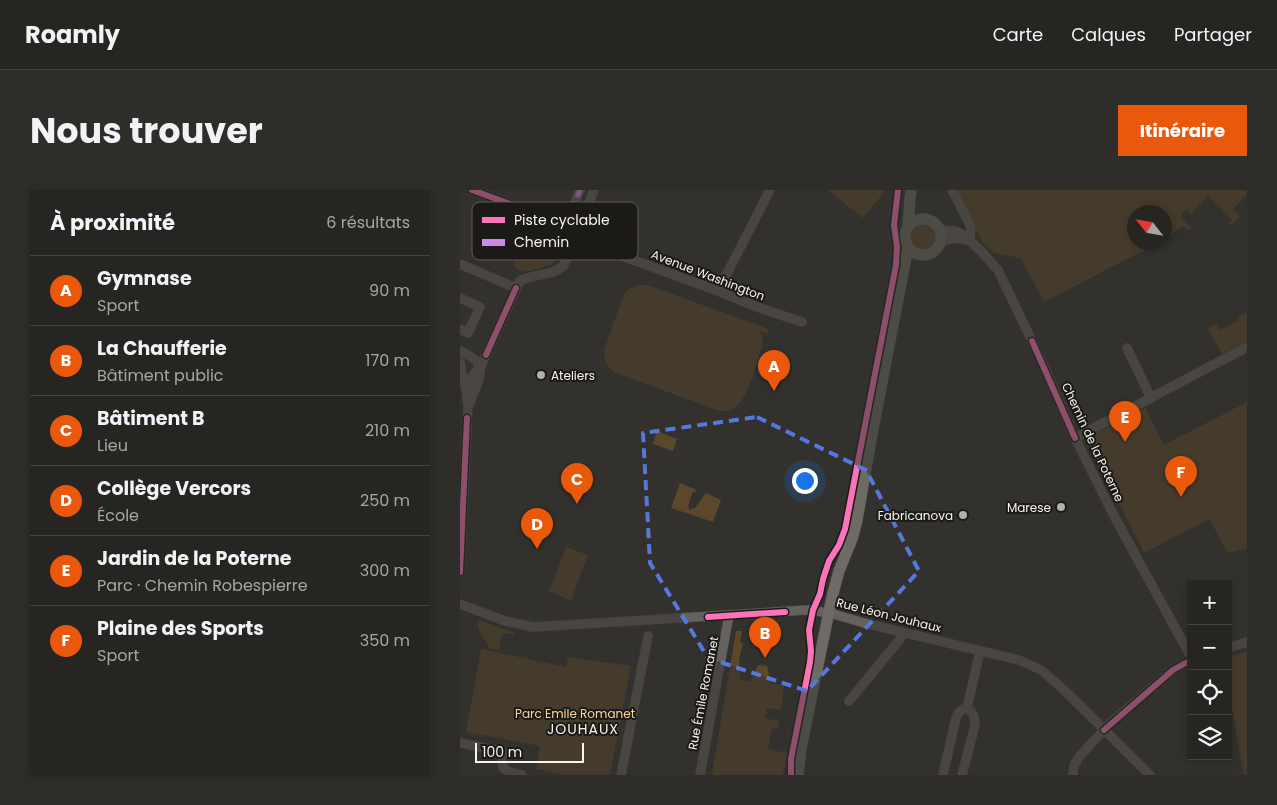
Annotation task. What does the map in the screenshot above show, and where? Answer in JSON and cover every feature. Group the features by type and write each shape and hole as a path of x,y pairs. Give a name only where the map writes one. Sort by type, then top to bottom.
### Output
{"main road":[{"path":"798,775 801,748 839,571 852,539 857,520 908,247 905,236 908,226 911,190"},
{"path":"909,204 922,218"},
{"path":"903,272 917,258 934,252 941,242 942,236 938,225 928,219 922,218 908,226"},
{"path":"908,247 917,254 923,255"}],"street":[{"path":"472,190 504,202"},
{"path":"575,202 580,190"},
{"path":"590,202 594,190"},
{"path":"718,291 770,190"},
{"path":"941,242 954,238 970,240 971,227 952,190"},
{"name":"Chemin de la Poterne","path":"940,230 956,231 965,236 998,270 1075,438 1187,652"},
{"path":"468,404 478,380 481,366 520,281 525,278 559,270 566,260"},
{"name":"Avenue Washington","path":"633,260 802,322"},
{"path":"460,264 516,288"},
{"path":"460,298 480,307 468,333 460,330"},
{"path":"1075,438 1247,347"},
{"path":"1127,348 1151,398"},
{"path":"460,352 473,358 481,366"},
{"path":"460,572 468,404 460,363 473,367 481,366"},
{"path":"466,390 472,375 481,366"},
{"name":"Rue Léon Jouhaux","path":"460,604 505,620 533,627 813,610 830,613 1019,660 1041,670 1063,689 1150,775"},
{"name":"Rue Émile Romanet","path":"700,775 729,615"},
{"path":"850,701 901,638 902,632"},
{"path":"621,775 648,636"},
{"path":"1232,647 1247,642"},
{"path":"967,708 980,651"},
{"name":"Chemin de la Poterne","path":"1073,775 1076,762 1104,730 1173,670 1187,661"},
{"path":"942,775 957,714 967,708"},
{"path":"962,775 975,725 973,713 967,708"},
{"path":"460,743 503,752 503,768 508,772 522,775"}],"highlighted area":[{"path":"757,417 866,470 919,571 807,691 708,658 650,563 643,433"}],"green space":[{"path":"828,190 886,190 863,218"},
{"path":"956,190 1247,190 1247,194 1233,209 1240,217 1231,225 1229,223 1232,219 1208,196 1191,214 1187,209 1181,214 1181,217 1191,228 1188,230 1184,226 1173,232 1174,234 1172,235 1172,205 1127,205 1127,250 1144,250 1044,302 1022,260 994,253 983,243"},
{"path":"923,224 932,228 936,237 932,246 923,250 914,246 910,237 914,228"},
{"path":"516,260 555,260 551,265 524,272 513,266"},
{"path":"637,285 647,285 769,329 767,334 760,331 763,338 762,346 747,390 738,405 727,411 717,410 616,373 608,366 605,361 604,350 624,294 630,288"},
{"path":"1247,313 1247,341 1222,354 1208,328 1216,324 1220,330 1239,320 1238,317"},
{"path":"1247,402 1247,548 1228,553 1209,519 1144,553 1086,438 1145,408 1164,445"},
{"path":"657,431 677,439 673,451 653,444"},
{"path":"680,483 697,490 693,492 690,498 689,510 695,508 706,493 721,500 713,522 671,508"},
{"path":"566,547 588,555 571,600 549,592"},
{"path":"478,620 515,633 514,635 502,633 499,650 490,649 478,628"},
{"path":"736,631 742,631 740,642 743,644 739,660 740,680 750,682 758,665 767,666 771,682 784,686 781,710 767,708 765,718 779,721 778,729 772,729 768,749 787,753 783,775 712,775"},
{"name":"Parc Emile Romanet","path":"481,649 566,667 568,657 631,666 610,775 565,775 536,769 540,746 466,732"},
{"path":"1247,652 1247,775 1244,775 1232,708 1232,656"}],"marked path":[{"path":"575,202 580,190"}],"cycle path":[{"path":"472,190 504,202"},
{"path":"791,775 791,759 810,662 809,630 813,610 820,594 829,561 839,545 845,529 896,265 897,247 894,225 898,190"},
{"path":"486,355 516,288"},
{"path":"1032,341 1075,438"},
{"path":"460,572 467,418"},
{"path":"708,617 785,612"},
{"path":"1104,730 1173,670 1187,662"}],"place":[{"name":"Ateliers","path":"541,375"},
{"name":"Gymnase","path":"774,391"},
{"name":"Jardin de la Poterne","path":"1125,442"},
{"name":"Plaine des Sports","path":"1181,497"},
{"name":"Bâtiment B","path":"577,504"},
{"name":"Marese","path":"1061,507"},
{"name":"Fabricanova","path":"963,515"},
{"name":"Collège Vercors","path":"537,549"},
{"name":"La Chaufferie","path":"765,658"}],"district":[{"name":"JOUHAUX","path":"583,729"}]}
